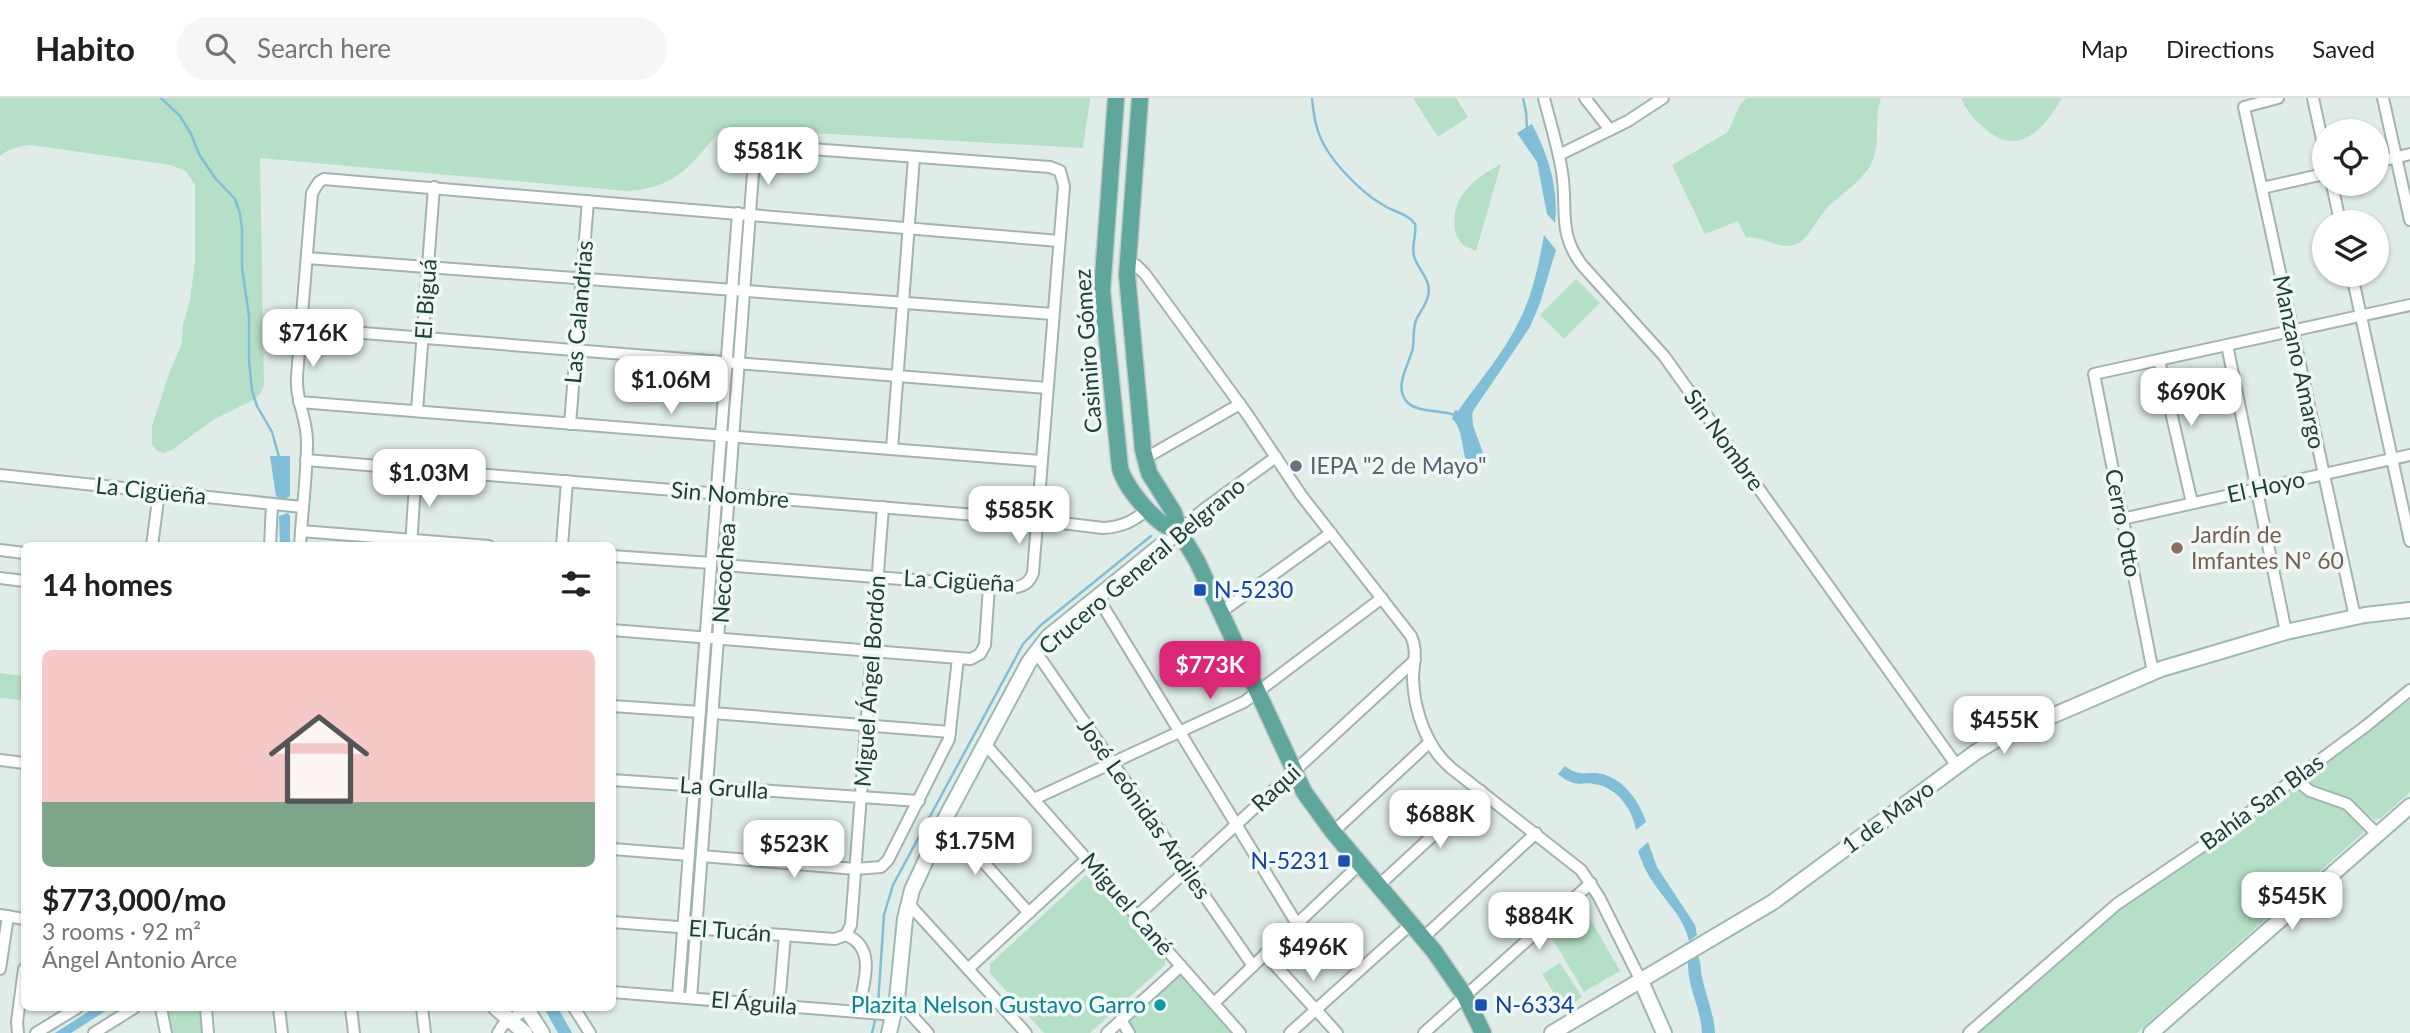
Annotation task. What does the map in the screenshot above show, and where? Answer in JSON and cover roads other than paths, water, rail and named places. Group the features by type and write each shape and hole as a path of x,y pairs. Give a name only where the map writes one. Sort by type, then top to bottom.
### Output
{"main road":[{"name":"Casimiro Gómez","path":"1116,98 1103,263 1103,305 1120,468 1124,480 1163,526 1179,531"},
{"name":"Casimiro Gómez","path":"1140,98 1128,263 1129,305 1144,458 1149,473 1174,513 1179,531 1193,552 1310,802 1423,938 1465,996 1483,1033"},
{"path":"1103,263 1128,263"}],"street":[{"name":"Sin Nombre","path":"1544,98 1564,186 1566,239 1576,257 1664,356 1957,766"},
{"path":"1585,98 1610,130"},
{"path":"1559,155 1610,130 1663,98"},
{"name":"Manzano Amargo","path":"2278,98 2244,107 2355,617"},
{"path":"2313,98 2318,119"},
{"path":"2383,98 2410,220"},
{"name":"Necochea","path":"691,999 754,160 760,150 771,146 914,157"},
{"path":"2389,159 2410,154"},
{"path":"892,449 914,157 1050,167 1059,171 1064,180 1037,520"},
{"path":"2262,188 2312,177"},
{"path":"300,542 306,429 296,386 313,193 318,182 330,178 1059,241"},
{"name":"El Biguá","path":"417,411 434,187"},
{"name":"Las Calandrias","path":"570,424 588,201"},
{"name":"Necochea","path":"678,997 738,213"},
{"path":"307,258 1053,314"},
{"path":"1128,263 1142,270 1240,404 1301,495 1411,636 1416,648 1413,675 1415,697 1430,742 1444,762 1574,864 1591,883 1625,946 1664,1033"},
{"path":"2355,287 2410,541"},
{"path":"2192,503 2159,360 2410,305"},
{"path":"301,328 1047,388"},
{"path":"2227,345 2286,632"},
{"name":"Cerro Otto","path":"2153,672 2094,374 2159,360"},
{"path":"299,402 1041,461"},
{"path":"1144,458 1240,404"},
{"name":"El Hoyo","path":"2122,519 2410,456"},
{"name":"Crucero General Belgrano","path":"889,1033 895,1015 908,902 919,873 1035,652 1048,637 1203,510 1276,457"},
{"name":"Sin Nombre","path":"306,460 1114,527 1135,521 1148,509"},
{"path":"411,542 416,469"},
{"name":"La Cigüeña","path":"0,475 302,507"},
{"path":"562,542 567,481"},
{"path":"153,542 159,492"},
{"path":"270,542 272,504"},
{"name":"Miguel Ángel Bordón","path":"846,935 851,925 883,507"},
{"name":"La Cigüeña","path":"724,565 1016,588 1027,584 1033,573 1037,520"},
{"path":"301,531 402,542"},
{"path":"1221,612 1331,533"},
{"path":"0,550 21,553"},
{"path":"616,556 711,564"},
{"path":"0,578 21,581"},
{"path":"616,631 971,659 980,654 985,645 989,586"},
{"path":"1034,799 1238,706 1382,597"},
{"path":"1098,598 1297,924"},
{"name":"1 de Mayo","path":"1552,1033 1773,902 1996,740 2153,672 2286,632 2381,612 2410,610"},
{"name":"José Leónidas Ardiles","path":"1035,652 1253,966"},
{"path":"702,856 855,869 881,867 888,860 946,746 958,657"},
{"name":"Raqui","path":"1137,916 1415,660"},
{"name":"Bahía San Blas","path":"1969,1033 2110,909 2295,779 2410,690"},
{"path":"616,705 700,712"},
{"path":"713,713 950,732"},
{"path":"1333,832 1430,742"},
{"name":"Miguel Cané","path":"986,745 1240,1033"},
{"path":"0,760 21,763"},
{"path":"2295,779 2310,791 2347,804 2377,834"},
{"name":"La Grulla","path":"616,780 919,801"},
{"path":"1378,886 1481,792"},
{"path":"2151,1033 2410,806"},
{"path":"946,819 1029,913"},
{"path":"1423,938 1536,833"},
{"path":"616,849 689,856"},
{"path":"968,969 1087,859"},
{"path":"1214,1003 1360,864"},
{"path":"1424,1033 1591,883"},
{"path":"908,902 1026,1033"},
{"path":"0,969 4,916"},
{"name":"El Tucán","path":"616,922 835,939 846,935"},
{"path":"1290,1033 1411,924"},
{"path":"779,1006 785,935"},
{"path":"846,935 860,943 866,957 858,1012"},
{"path":"1265,954 1337,1033"},
{"path":"1107,1033 1181,966"},
{"path":"18,1033 21,992"},
{"name":"El Águila","path":"616,992 895,1015"},
{"path":"897,999 928,1033"},
{"path":"36,1033 72,1011"},
{"path":"94,1033 129,1011"},
{"path":"162,1011 166,1033"},
{"path":"205,1011 208,1033"},
{"path":"279,1011 282,1033"},
{"path":"351,1011 354,1033"},
{"path":"422,1011 425,1033"},
{"path":"528,1011 542,1033"},
{"path":"577,1011 590,1033"},
{"path":"498,1033 507,1014 525,1033"},
{"path":"1121,1020 1129,1033"}],"water":[{"path":"1532,124 1554,184 1555,223 1547,214 1537,162 1517,133"},
{"path":"1544,235 1556,250 1540,303 1530,327 1473,411 1473,424 1484,462 1471,470 1465,458 1459,429 1452,419 1455,410 1458,411 1516,328 1533,285"},
{"path":"270,456 290,456 290,496 287,498 280,499 276,496"},
{"path":"288,513 290,516 290,542 280,542 279,516"},
{"path":"1565,766 1576,772 1596,773 1613,778 1634,797 1646,822 1636,830 1632,816 1619,796 1599,785 1575,783 1565,779 1558,774"},
{"path":"1648,842 1657,867 1695,925 1697,935 1689,941 1679,918 1652,881 1641,860 1638,851"},
{"path":"1697,955 1715,1033 1702,1033 1688,971 1688,962"},
{"path":"89,1011 105,1011 71,1033 55,1033"},
{"path":"546,1011 560,1011 572,1033 558,1033"}],"waterway":[{"path":"161,98 180,116 199,154 215,178 235,199 240,214 252,391 272,432 279,457"},
{"path":"1312,98 1318,131 1336,162 1374,199 1408,217 1415,224 1414,256 1429,290 1415,323 1413,347 1403,375 1403,397 1412,406 1455,415"},
{"path":"1523,98 1527,129"},
{"path":"878,1004 884,915 893,885 1023,644 1041,625 1151,536"},
{"path":"872,1033 875,1021"}],"place":[{"name":"IEPA \"2 de Mayo\"","path":"1296,466"},
{"name":"Jardín de Imfantes N° 60","path":"2177,548"},
{"name":"N-5230","path":"1200,590"},
{"name":"N-5231","path":"1344,861"},
{"name":"Plazita Nelson Gustavo Garro","path":"1160,1005"},
{"name":"N-6334","path":"1481,1005"}]}
